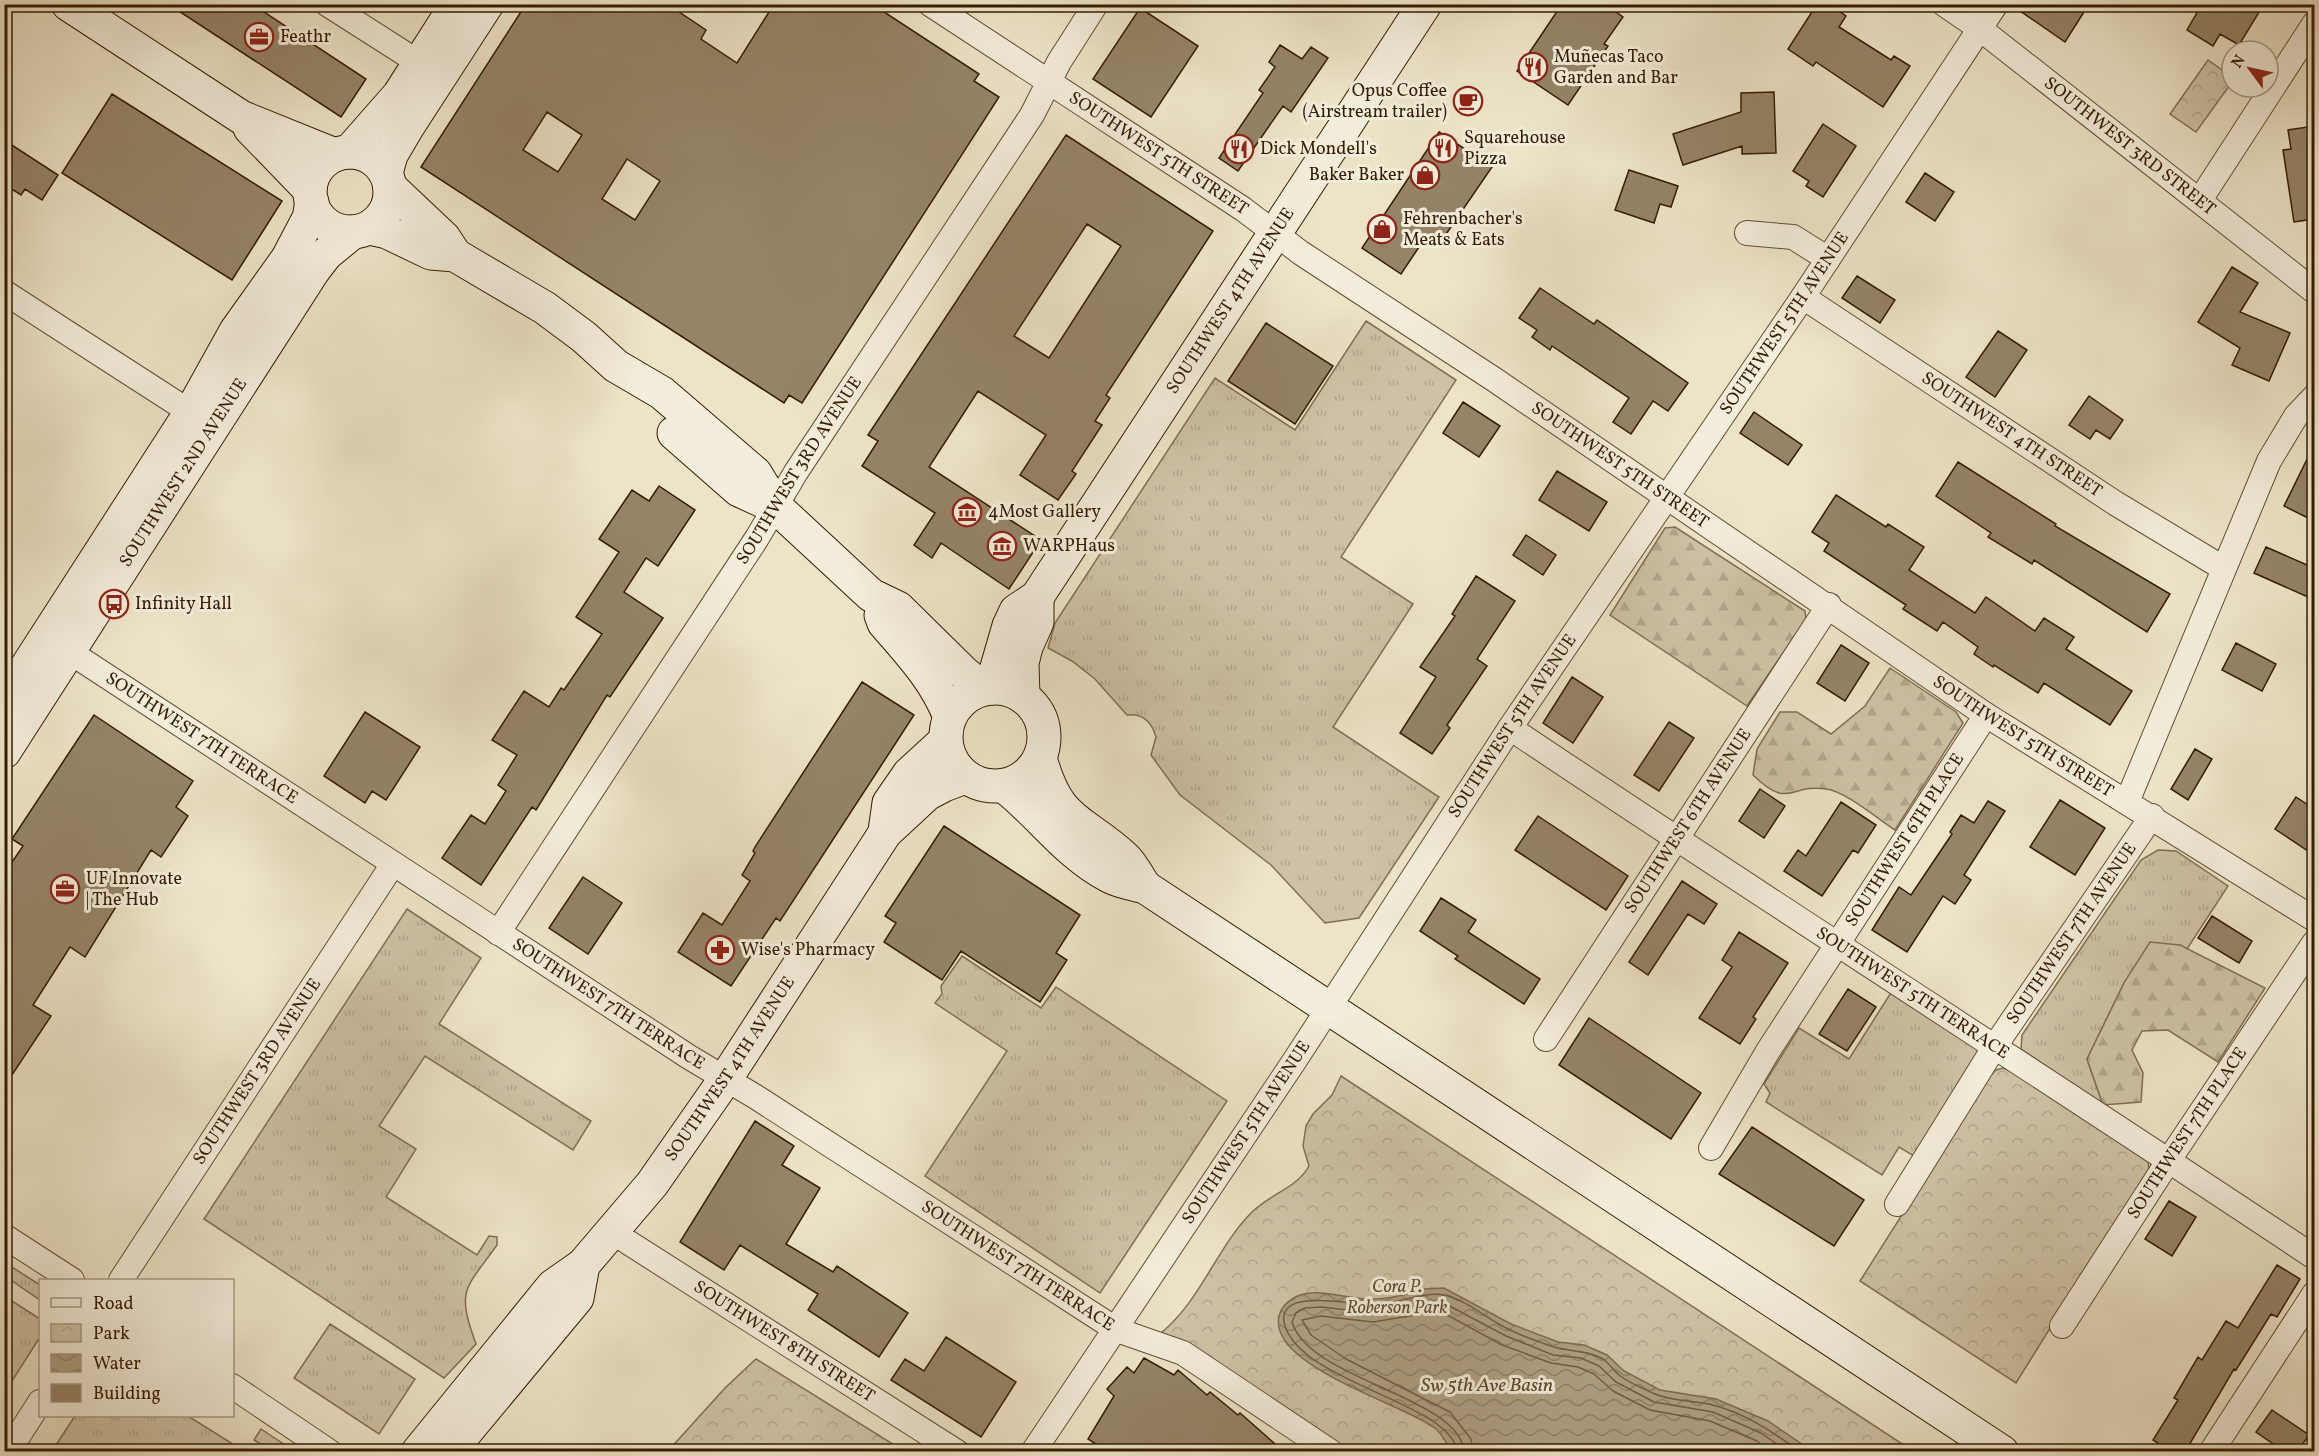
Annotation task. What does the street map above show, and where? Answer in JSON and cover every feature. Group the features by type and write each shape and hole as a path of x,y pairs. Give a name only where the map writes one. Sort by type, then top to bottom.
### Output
{"street":[{"path":"68,4 241,117 342,154 371,157 388,180 444,238 455,255"},
{"path":"327,4 430,70"},
{"path":"361,230 386,211 391,155 457,4"},
{"path":"311,196 318,168 342,154 399,95 430,70 487,4"},
{"name":"SOUTHWEST 5TH STREET","path":"930,4 1243,209 1275,235 1829,605 1986,715 2152,816 2314,919"},
{"name":"SOUTHWEST 3RD AVENUE","path":"498,933 776,507 796,472 1032,115 1048,83 1096,4"},
{"name":"SOUTHWEST 4TH AVENUE","path":"988,689 1016,611 1037,597 1425,4"},
{"name":"SOUTHWEST 3RD STREET","path":"1944,4 1979,28 2314,291"},
{"name":"SOUTHWEST 5TH AVENUE","path":"1033,1452 1117,1330 1510,728 1803,297 1996,4"},
{"path":"2200,200 2314,24"},
{"path":"241,117 311,196 323,222 333,229 387,232 431,253 455,255 545,308 584,337 616,366 647,409 722,476 739,490 776,507 872,595 898,608 963,672 988,689"},
{"name":"SOUTHWEST 2ND AVENUE","path":"202,419 236,331 288,258 309,218 311,196"},
{"name":"SOUTHWEST 2ND AVENUE","path":"4,752 57,644 202,419 312,271 326,255 361,230"},
{"path":"1747,233 1793,237 1828,259"},
{"path":"4,292 202,419"},
{"name":"SOUTHWEST 4TH STREET","path":"1803,297 2115,503 2223,568"},
{"path":"2127,802 2269,461 2296,416 2314,397"},
{"path":"872,595 884,623 933,682 947,729 948,755 955,768 965,777 984,786 1004,786 1019,781 1031,771 1040,758"},
{"name":"SOUTHWEST 4TH AVENUE","path":"1023,697 1023,663 1026,647 1037,622 1037,597"},
{"name":"SOUTHWEST 6TH AVENUE","path":"1546,1039 1829,605"},
{"name":"SOUTHWEST 2ND AVENUE","path":"4,702 57,644"},
{"name":"SOUTHWEST 7TH TERRACE","path":"57,644 688,1057 726,1078 1117,1330 1183,1353 1331,1452"},
{"path":"947,729 965,697 988,689 1012,691 1023,697 1033,706 1044,731 1040,758 1049,791 1058,804 1125,858 1145,887"},
{"name":"SOUTHWEST 6TH PLACE","path":"1712,1148 1768,1051 1986,715"},
{"name":"SOUTHWEST 5TH TERRACE","path":"1510,728 1836,945 1995,1046 2314,1257"},
{"name":"SOUTHWEST 4TH AVENUE","path":"885,833 889,803 909,774 947,729"},
{"name":"SOUTHWEST 4TH AVENUE","path":"418,1452 553,1286 583,1264 652,1184 726,1078 885,833 927,794 965,777"},
{"path":"1004,786 1023,801 1061,842 1082,858 1111,877 1145,887 2002,1452"},
{"name":"SOUTHWEST 7TH AVENUE","path":"1897,1204 1995,1046 2152,816"},
{"name":"SOUTHWEST 3RD AVENUE","path":"122,1279 393,864"},
{"name":"SOUTHWEST 7TH PLACE","path":"2062,1326 2169,1160 2314,944"},
{"name":"SOUTHWEST 8TH STREET","path":"612,1233 957,1452"},
{"path":"4,1236 69,1279"},
{"path":"449,1452 577,1298 583,1264"},
{"path":"2211,1452 2314,1293"},
{"path":"234,1387 330,1452"},
{"path":"8,1452 39,1404"}],"green space":[{"path":"2208,60 2220,68 2220,99 2196,132 2170,114"},
{"path":"1366,321 1456,380 1341,557 1413,604 1333,727 1439,797 1359,918 1325,923 1271,865 1180,795 1151,755 1156,737 1146,720 1142,717 1127,715 1095,679 1072,661 1048,648 1055,623 1215,378 1295,430"},
{"path":"1675,527 1805,611 1806,619 1747,706 1610,615 1665,528"},
{"path":"1890,668 1956,712 1963,723 1895,830 1852,800 1834,791 1814,788 1783,794 1765,786 1753,775 1757,749 1780,712 1797,712 1831,734 1865,706"},
{"path":"2158,850 2176,851 2228,886 2187,949 2180,945 2125,981 2087,1059 2103,1105 2021,1049 2022,1035 2141,860"},
{"path":"407,909 481,958 439,1024 591,1121 573,1150 425,1056 379,1126 416,1149 386,1197 477,1255 489,1236 497,1237 497,1245 471,1282 465,1300 466,1312 476,1344 444,1378 204,1219"},
{"path":"2150,942 2180,945 2265,988 2218,1062 2168,1030 2142,1031 2132,1050 2143,1073 2141,1102 2103,1105 2087,1059 2125,981"},
{"path":"962,956 1041,1008 1056,987 1227,1101 1100,1293 925,1176 1007,1051 935,1003 942,994 941,986"},
{"path":"1892,991 1983,1048 1914,1156 1899,1147 1882,1175 1766,1102 1770,1093 1764,1084 1799,1028 1849,1059"},
{"path":"2003,1068 2012,1071 2148,1161 2149,1169 2016,1383 1860,1281 1990,1076 1996,1070"},
{"name":"Cora P. Roberson Park","path":"1341,1076 1913,1451 1350,1451 1184,1345 1157,1336 1185,1308 1228,1242 1252,1212 1304,1174 1309,1166 1303,1146 1306,1126 1313,1114 1332,1095"},
{"path":"4,1262 39,1284 39,1299 5,1276"},
{"path":"4,1296 39,1318 39,1339 5,1392"},
{"path":"330,1324 415,1379 379,1434 294,1378"},
{"path":"756,1359 904,1451 668,1451 725,1388"},
{"path":"74,1417 190,1417 244,1451 52,1451"},
{"path":"261,1429 294,1451 272,1451 254,1440"}],"water":[{"name":"Sw 5th Ave Basin","path":"1444,1288 1511,1324 1558,1342 1584,1345 1607,1355 1624,1371 1660,1390 1716,1399 1768,1421 1812,1451 1452,1451 1436,1429 1341,1382 1314,1366 1293,1350 1280,1332 1281,1310 1288,1302 1300,1295 1326,1293 1379,1299 1425,1289"}],"building":[{"path":"168,4 252,4 366,79 341,117"},
{"path":"526,4 667,4 706,30 701,39 737,63 774,4 872,4 979,74 974,81 999,97 802,403 789,395 784,403 421,167","holes":["547,112 582,135 558,172 523,150","627,159 660,181 635,220 602,199"]},
{"path":"1562,4 1605,4 1623,17 1604,44 1608,46 1568,105 1517,71"},
{"path":"1817,4 1829,4 1846,16 1839,27 1891,60 1894,56 1910,66 1883,107 1816,62 1813,66 1788,49"},
{"path":"2010,4 2089,4 2065,42"},
{"path":"2202,4 2264,4 2243,39 2229,39 2220,34 2213,46 2187,30"},
{"path":"1140,8 1198,46 1151,117 1093,79"},
{"path":"1280,45 1302,59 1311,47 1328,58 1291,112 1283,106 1238,171 1219,158 1263,93 1259,90 1275,67 1269,62"},
{"path":"1774,92 1776,153 1742,154 1742,146 1683,165 1673,134 1741,112 1741,93"},
{"path":"112,94 282,201 232,280 62,173"},
{"path":"1823,124 1856,146 1823,197 1806,186 1809,181 1793,171"},
{"path":"2314,126 2314,219 2294,222 2283,150 2291,149 2288,130"},
{"path":"1439,132 1492,167 1440,243 1427,235 1401,274 1362,248"},
{"path":"1066,135 1213,231 1106,395 1110,398 1095,421 1102,425 1072,471 1076,474 1058,500 1020,475 1046,435 978,391 929,467 1041,540 1009,589 941,543 932,558 914,545 935,513 862,466 878,441 868,435","holes":["1087,224 1121,246 1049,358 1014,336"]},
{"path":"4,140 58,175 42,200 25,189 21,195 4,184"},
{"path":"1629,170 1678,186 1671,207 1660,204 1654,223 1615,210"},
{"path":"1925,173 1954,192 1935,221 1906,202"},
{"path":"2232,267 2258,283 2240,312 2290,333 2269,381 2232,365 2240,348 2198,322"},
{"path":"1857,276 1895,300 1880,323 1842,298"},
{"path":"1540,288 1594,324 1597,320 1688,383 1668,411 1653,401 1631,434 1613,422 1629,398 1552,346 1550,350 1532,337 1537,330 1519,318"},
{"path":"1266,323 1333,366 1295,424 1228,381"},
{"path":"1998,331 2027,350 1995,397 1966,377"},
{"path":"2089,396 2123,420 2110,439 2096,430 2090,439 2069,425"},
{"path":"1463,402 1500,426 1479,457 1443,433"},
{"path":"1754,412 1802,445 1788,465 1740,433"},
{"path":"2314,445 2314,521 2284,506"},
{"path":"1958,462 2056,524 2055,526 2170,594 2147,632 2034,560 2032,564 1988,537 1991,533 1936,496"},
{"path":"1557,471 1607,502 1589,531 1539,500"},
{"path":"659,486 695,510 658,566 646,558 624,592 663,618 610,697 607,695 536,810 532,807 481,885 442,858 471,815 485,824 506,791 498,785 517,755 492,740 524,691 549,707 561,688 564,690 602,634 576,617 619,552 599,539 632,490 649,501"},
{"path":"1836,495 1886,527 1888,524 1924,547 1909,570 1975,613 1986,597 2035,631 2044,618 2074,637 2066,649 2132,691 2110,725 2044,683 2038,693 1994,665 1993,667 1974,654 1978,647 1943,622 1937,631 1903,609 1906,605 1824,551 1829,543 1812,532"},
{"path":"1526,535 1556,555 1543,575 1513,555"},
{"path":"2266,547 2314,568 2314,581 2308,597 2254,573"},
{"path":"1476,576 1515,601 1477,659 1487,666 1447,725 1450,728 1432,754 1400,733 1436,677 1420,667 1455,616 1452,614"},
{"path":"2236,643 2276,664 2262,691 2222,670"},
{"path":"1841,645 1869,663 1845,701 1817,683"},
{"path":"1572,677 1603,697 1573,743 1543,723"},
{"path":"862,682 914,715 780,921 776,918 731,986 678,952 703,913 722,925 750,881 742,875 755,853 753,851 755,847"},
{"path":"365,712 420,747 386,800 372,791 365,803 324,776"},
{"name":"UF Innovate | The Hub","path":"94,715 193,781 176,807 188,816 161,857 151,850 85,957 70,947 33,1005 51,1016 4,1087 4,874 23,846 12,839"},
{"path":"1669,722 1694,738 1659,791 1634,775"},
{"path":"2195,749 2212,759 2188,800 2171,789"},
{"path":"1760,789 1785,806 1764,838 1739,821"},
{"path":"2296,797 2314,809 2314,855 2275,829"},
{"path":"2060,800 2105,828 2075,875 2030,847"},
{"path":"1988,801 2005,811 1964,875 1971,880 1955,904 1943,896 1907,952 1872,930 1899,887 1911,895 1952,834 1950,832 1961,815 1974,823"},
{"path":"1841,802 1876,825 1858,853 1853,850 1822,896 1784,871 1798,850 1806,856"},
{"path":"1538,816 1628,876 1606,910 1515,850"},
{"path":"944,826 1080,915 1056,953 1067,960 1040,1002 961,951 942,980 884,942 896,923 885,916"},
{"path":"583,877 622,903 588,954 549,928"},
{"path":"1682,881 1717,904 1704,924 1688,914 1648,975 1629,962"},
{"path":"1441,898 1476,920 1468,932 1540,979 1524,1004 1455,959 1458,956 1420,931"},
{"path":"2212,916 2252,941 2239,963 2198,938"},
{"path":"1739,932 1788,963 1753,1017 1756,1019 1740,1044 1699,1018 1732,967 1722,960"},
{"path":"1848,989 1876,1007 1847,1051 1819,1034"},
{"path":"1589,1018 1701,1093 1671,1139 1559,1065"},
{"path":"755,1121 794,1146 782,1165 820,1188 786,1244 833,1272 837,1266 908,1313 879,1357 808,1310 818,1294 740,1245 724,1270 680,1242"},
{"path":"1752,1127 1864,1200 1834,1246 1719,1174"},
{"path":"2169,1201 2196,1217 2172,1256 2145,1239"},
{"path":"2277,1265 2300,1279 2277,1317 2271,1314 2236,1370 2234,1369 2185,1452 2172,1452 2153,1440 2178,1400 2174,1398 2198,1357 2202,1360 2226,1321 2238,1328"},
{"path":"946,1337 1016,1382 981,1437 891,1380 905,1359 924,1371"},
{"path":"1144,1358 1174,1375 1178,1370 1207,1395 1210,1392 1238,1415 1240,1413 1284,1452 1206,1452 1193,1444 1188,1452 1108,1452 1088,1439 1114,1396 1107,1389 1127,1367 1134,1373"},
{"path":"2272,1410 2309,1435 2297,1452 2285,1452 2256,1432"}],"place":[{"name":"Feathr","path":"259,37"},
{"name":"Muñecas Taco Garden and Bar","path":"1533,67"},
{"name":"Opus Coffee (Airstream trailer)","path":"1468,101"},
{"name":"Squarehouse Pizza","path":"1443,148"},
{"name":"Dick Mondell's","path":"1239,149"},
{"name":"Baker Baker","path":"1425,175"},
{"name":"Fehrenbacher's Meats & Eats","path":"1382,229"},
{"name":"4Most Gallery","path":"967,512"},
{"name":"WARPHaus","path":"1002,546"},
{"name":"Infinity Hall","path":"114,604"},
{"name":"UF Innovate | The Hub","path":"65,889"},
{"name":"Wise's Pharmacy","path":"720,950"}]}
